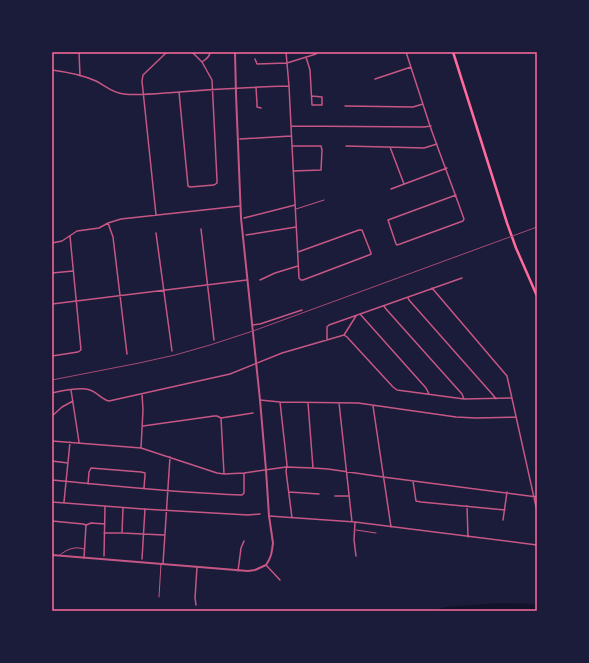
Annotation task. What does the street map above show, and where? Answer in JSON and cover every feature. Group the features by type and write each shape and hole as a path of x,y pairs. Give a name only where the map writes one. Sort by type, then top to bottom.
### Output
{"main road":[{"path":"453,52 506,222 537,296"}],"street":[{"path":"78,52 80,76"},
{"path":"156,214 142,81 144,75 167,52"},
{"path":"179,92 188,186 214,185 218,180 212,80 202,62 192,52"},
{"path":"202,62 210,55 210,52"},
{"path":"52,555 238,570 255,570 266,565 269,560 273,543 269,516 260,400 241,206 235,52"},
{"path":"286,52 299,277 303,280 371,254 362,230 298,252"},
{"path":"406,52 423,104 447,168 456,195 464,220 397,245 388,220 390,218 456,195"},
{"path":"255,59 257,64 287,63 316,54"},
{"path":"306,57 310,70 312,106 322,105 322,97 312,96"},
{"path":"375,79 411,67"},
{"path":"52,70 65,72 96,81 110,90 129,95 288,86"},
{"path":"256,87 257,107 261,108"},
{"path":"345,106 413,107 423,104"},
{"path":"291,126 431,126"},
{"path":"240,139 291,136"},
{"path":"346,146 424,148 437,144"},
{"path":"292,146 321,146 322,150 321,170 293,170"},
{"path":"390,147 404,184"},
{"path":"390,189 447,168"},
{"path":"244,218 295,205"},
{"path":"52,243 62,241 77,231 99,228 120,219 241,206"},
{"path":"108,223 113,237 127,354"},
{"path":"246,235 296,227"},
{"path":"201,229 214,340"},
{"path":"156,234 172,351"},
{"path":"52,356 78,352 81,350 70,236"},
{"path":"260,280 275,273 298,266"},
{"path":"52,273 73,271"},
{"path":"327,340 327,327 329,325 462,278"},
{"path":"52,304 248,280"},
{"path":"432,288 507,376 537,511"},
{"path":"408,297 409,300 496,399"},
{"path":"384,306 462,394 464,399"},
{"path":"252,325 260,324 302,310"},
{"path":"360,314 426,388 429,394"},
{"path":"52,393 84,389 90,390 106,400 109,400 230,374 282,353 344,335 356,316"},
{"path":"344,335 397,390 464,399 512,398"},
{"path":"71,390 79,442"},
{"path":"142,394 142,448"},
{"path":"260,400 308,403 358,403 456,417 516,417"},
{"path":"52,416 62,407 73,401"},
{"path":"280,402 292,518"},
{"path":"308,403 313,468"},
{"path":"339,403 352,522"},
{"path":"373,405 391,526"},
{"path":"143,426 214,416 221,418 253,413"},
{"path":"221,418 224,474"},
{"path":"52,441 142,448 224,474 244,473 286,467 313,468 383,478 537,496"},
{"path":"64,502 70,442"},
{"path":"162,564 170,457"},
{"path":"52,461 68,462"},
{"path":"88,484 89,472 91,468 144,473 144,488"},
{"path":"52,480 168,491 242,495 244,493 244,473"},
{"path":"413,481 416,501 505,510"},
{"path":"289,492 319,494"},
{"path":"503,520 507,492"},
{"path":"334,496 349,496"},
{"path":"52,502 167,511 248,515 260,514"},
{"path":"104,556 105,506"},
{"path":"466,506 468,537"},
{"path":"122,533 123,508"},
{"path":"142,559 145,509"},
{"path":"269,516 355,522 537,545"},
{"path":"52,521 86,525 105,524"},
{"path":"355,522 354,540 356,556"},
{"path":"84,558 86,525"},
{"path":"104,532 165,535"},
{"path":"238,570 241,548 244,541"},
{"path":"266,565 280,580"},
{"path":"196,605 197,567"}],"lane":[{"path":"295,209 324,200"},
{"path":"355,530 376,533"},
{"path":"59,556 66,550 74,548 85,549"},
{"path":"159,597 162,564"}],"shaded area":[{"path":"496,603 537,604 537,611 433,611 446,607"}],"railway":[{"path":"52,380 139,363 210,345 253,331 537,227"}]}
